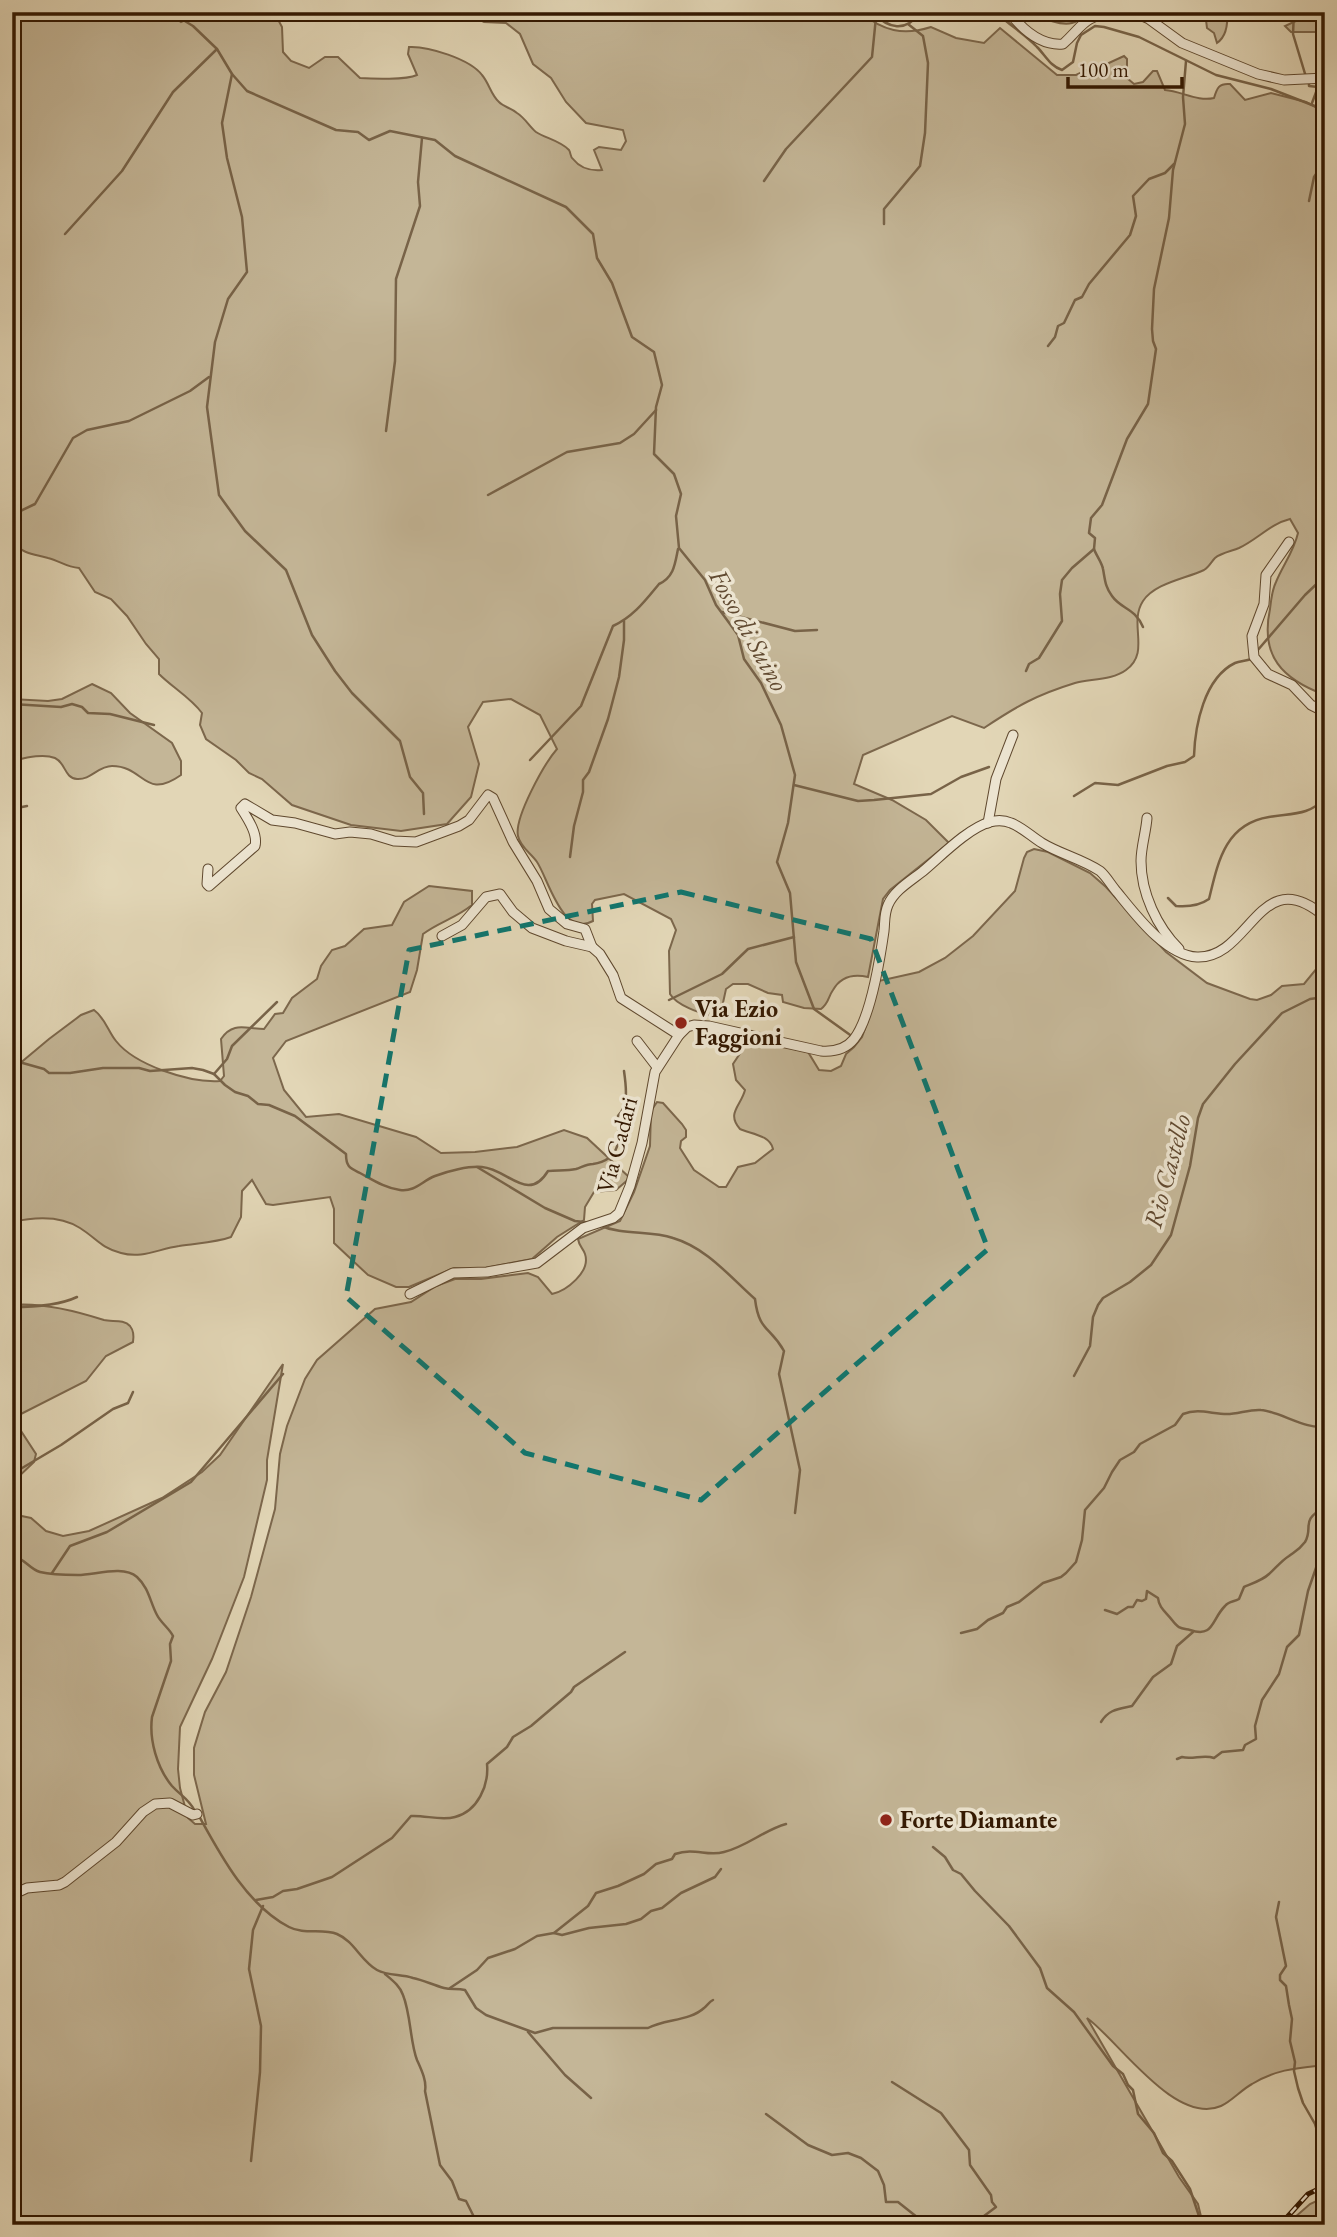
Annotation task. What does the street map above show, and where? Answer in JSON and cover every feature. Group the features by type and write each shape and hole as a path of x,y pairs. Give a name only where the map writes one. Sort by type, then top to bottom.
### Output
{"street":[{"path":"1009,12 1044,43 1054,45 1063,44 1078,27 1091,18 1114,12"},
{"path":"1133,12 1149,19 1182,43 1258,74 1284,80 1325,78"},
{"path":"1289,542 1266,575 1264,604 1252,636 1254,657 1268,674 1292,685 1311,705 1325,712"},
{"path":"988,822 996,779 1013,735"},
{"path":"208,869 209,886 255,846 255,834 241,808 245,804 272,820 335,834 361,833 394,841 416,842 459,827 469,820 488,795 492,797 513,842 537,881 549,909 567,924 585,929 592,947 600,954 613,975 621,998 679,1035 687,1027 701,1025 821,1051 837,1051 854,1040 866,1013 876,975 886,910 893,895 965,837 988,822 1012,823 1043,843 1101,872 1135,915 1168,946 1185,956 1216,954 1269,904 1276,901 1299,902 1325,917"},
{"path":"1147,818 1141,858 1142,878 1151,909 1174,945 1185,956"},
{"path":"442,936 462,925 486,897 497,894 503,896 513,912 537,931 592,947"},
{"name":"Via Cadari","path":"411,1294 453,1273 487,1272 537,1263 583,1228 613,1218 619,1213 642,1143 657,1067 679,1035"},
{"name":"Via Cadari","path":"637,1041 657,1067"},
{"path":"12,1895 27,1888 65,1882 116,1842 143,1812 155,1804 170,1803 193,1815 197,1814"}],"highlighted area":[{"path":"681,892 871,939 988,1249 701,1500 525,1453 346,1297 409,950"}],"shaded area":[{"path":"12,12 166,12 181,22 187,19 188,12 274,12 282,27 283,52 291,61 309,68 325,57 338,57 360,78 412,77 417,75 408,54 409,47 437,51 476,69 501,104 520,115 536,132 566,147 579,165 594,170 602,170 594,150 599,147 621,150 626,141 623,130 586,123 566,102 551,78 533,64 520,34 506,23 484,22 465,12 860,12 877,24 894,30 911,31 931,27 956,38 984,43 1000,28 1057,75 1076,75 1124,56 1127,59 1127,78 1134,84 1143,82 1153,71 1157,71 1165,90 1196,97 1214,98 1219,87 1230,84 1245,100 1271,93 1306,102 1325,112 1325,695 1310,689 1286,673 1272,653 1268,640 1274,588 1298,533 1290,519 1276,524 1239,548 1217,556 1204,570 1163,586 1148,595 1139,610 1137,655 1133,663 1121,673 1049,692 1017,707 984,728 952,716 863,755 854,784 892,800 926,820 949,843 890,890 883,899 868,977 853,976 844,979 821,1009 783,1002 782,995 768,993 748,984 733,984 726,989 721,1012 714,1017 696,1011 678,1002 670,994 669,951 676,930 671,919 624,894 595,900 592,904 593,921 582,924 565,914 537,862 523,847 518,836 525,805 538,778 557,749 540,715 511,699 483,702 468,727 479,764 471,797 447,824 401,831 351,825 292,805 262,779 249,773 236,760 206,739 200,725 202,713 159,674 159,659 127,616 111,599 95,592 79,568 29,553 12,543"},
{"path":"399,12 458,12 437,18"},
{"path":"1034,12 1093,12 1077,21 1063,24"},
{"path":"1205,12 1227,12 1226,29 1217,43 1214,33 1207,28"},
{"path":"1298,12 1325,12 1325,29 1317,32 1291,32 1285,26 1298,20"},
{"path":"92,684 111,693 130,713 172,743 181,761 181,775 159,785 152,784 123,767 112,766 77,779 70,776 55,758 34,756 12,761 12,699 62,699"},
{"path":"1034,849 1048,852 1090,873 1166,952 1207,983 1257,1000 1271,995 1282,986 1304,984 1317,968 1325,964 1325,2065 1296,2068 1270,2075 1248,2086 1221,2106 1203,2109 1185,2104 1167,2093 1087,2018 1179,2177 1198,2204 1203,2225 12,2225 12,1514 31,1518 46,1531 63,1536 89,1531 162,1498 202,1472 220,1455 283,1364 267,1460 267,1480 244,1577 212,1659 180,1727 178,1769 188,1818 195,1824 206,1824 194,1775 194,1748 205,1712 226,1672 251,1597 275,1509 280,1454 287,1426 305,1379 317,1360 375,1309 411,1302 436,1286 455,1279 481,1279 528,1273 538,1277 552,1294 570,1285 581,1274 586,1261 578,1239 620,1221 634,1192 650,1146 651,1111 657,1102 663,1103 686,1130 686,1137 681,1141 680,1148 694,1170 719,1187 726,1187 738,1167 755,1163 773,1149 764,1138 740,1129 734,1118 745,1090 736,1080 733,1064 747,1043 754,1040 808,1052 819,1070 831,1071 841,1066 846,1054 862,1037 868,1020 874,982 919,972 945,958 973,936 1015,891 1024,858 1027,852"},
{"path":"429,886 472,891 472,905 423,934 410,992 286,1041 273,1058 284,1090 306,1117 339,1114 416,1137 441,1153 517,1147 564,1130 587,1138 630,1178 616,1190 594,1192 585,1207 584,1220 557,1237 532,1259 480,1269 454,1268 409,1287 396,1287 368,1275 334,1243 334,1209 330,1197 266,1204 252,1180 242,1191 241,1217 231,1237 212,1242 129,1255 103,1246 80,1228 64,1221 38,1218 12,1222 12,1070 49,1039 81,1015 94,1010 116,1041 136,1058 178,1076 220,1081 224,1076 221,1039 226,1033 240,1027 264,1029 275,1014 283,1013 292,998 317,979 321,966 332,950 345,946 364,929 392,925 404,902"},
{"path":"12,1305 47,1306 121,1322 130,1326 134,1336 133,1342 106,1356 86,1381 15,1417 14,1426 21,1431 36,1454 34,1462 12,1483"},
{"path":"1325,2197 1325,2225 1286,2225 1310,2204"}],"waterway":[{"name":"Fosso di Suino","path":"170,12 193,26 217,49 232,74 247,91 336,130 358,132 369,140 390,131 435,140 455,156 566,207 593,234 597,258 612,283 632,337 654,352 662,385 656,407 654,454 674,474 681,494 676,516 679,548 705,580 716,605 738,635 744,659 761,683 781,725 795,775 788,823 777,862 790,893 796,962 814,1009 853,1037"},
{"path":"872,12 885,22 897,26 909,23 921,12"},
{"path":"996,12 1062,70 1073,62 1081,35 1095,26 1104,27 1139,37 1216,75 1271,89 1325,110"},
{"path":"1294,12 1293,34 1306,77"},
{"path":"764,181 786,149 872,57 876,17"},
{"path":"884,224 884,209 920,166 925,133 928,63 923,36 908,24"},
{"path":"65,234 122,171 173,92 217,49"},
{"path":"1026,671 1029,664 1039,658 1062,621 1062,580 1094,549 1095,538 1089,533 1091,518 1102,505 1127,439 1148,404 1156,349 1152,329 1154,289 1169,218 1173,170 1185,124 1183,97 1186,61"},
{"path":"232,74 222,123 227,158 242,217 247,272 228,299 215,342 207,407 219,495 245,531 286,570 312,635 335,671 352,693 400,741 410,777 423,793 424,814"},
{"path":"1309,83 1309,86 1318,87 1312,103"},
{"path":"386,431 395,361 396,279 420,206 418,182 422,138"},
{"path":"1309,201 1314,177 1325,161"},
{"path":"1048,346 1055,337 1058,326 1064,323 1075,300 1082,297 1089,284 1130,235 1136,216 1133,196 1149,179 1165,173 1174,164"},
{"path":"12,515 35,504 73,438 87,430 129,421 190,391 209,377"},
{"path":"488,495 567,452 620,443 634,434 656,410"},
{"path":"530,760 581,706 613,626 633,613 659,584 668,578 673,570 678,549"},
{"path":"1094,549 1110,593 1136,616 1143,627"},
{"path":"1257,651 1325,576"},
{"path":"722,612 795,631 817,630"},
{"path":"570,857 583,780 589,772 608,719 619,677 624,621"},
{"path":"1074,796 1095,783 1118,785 1185,762 1194,756 1199,717 1209,691 1224,670 1235,663 1251,659"},
{"path":"12,704 61,707 72,704 82,707 88,713 110,714 154,725"},
{"path":"794,785 858,801 874,800 931,794 961,777 989,767"},
{"path":"1168,898 1176,906 1197,905 1209,899 1220,859 1233,836 1242,828 1269,817 1306,811 1325,798"},
{"path":"12,809 27,806"},
{"path":"669,1000 722,974 748,949 794,937"},
{"name":"Rio Castello","path":"1074,1376 1090,1346 1093,1317 1098,1305 1103,1298 1130,1282 1151,1265 1171,1235 1203,1104 1282,1013 1310,999 1325,997"},
{"path":"214,1074 227,1059 232,1046 277,1002"},
{"path":"12,1060 44,1069 49,1073 103,1068 203,1070 214,1074 235,1092 248,1096 258,1104 269,1105 295,1116 346,1154 348,1164 354,1170 384,1186 405,1190 458,1169 482,1167 525,1185 533,1185 548,1171 576,1169 602,1162 609,1158 617,1147 618,1116 625,1101 624,1071"},
{"path":"477,1167 545,1208 575,1221 593,1223"},
{"path":"599,1225 617,1231 664,1236 685,1243 717,1264 755,1299 759,1318 784,1351 779,1374 800,1470 795,1513"},
{"path":"12,1307 54,1304 77,1297"},
{"path":"52,1573 70,1546 107,1532 191,1482 283,1374"},
{"path":"12,1474 61,1445 113,1409 128,1403 133,1392"},
{"path":"961,1633 977,1629 1043,1583 1066,1573 1076,1562 1082,1540 1085,1510 1104,1488 1120,1460 1134,1452 1140,1444 1175,1425 1183,1414 1200,1411 1231,1414 1261,1410 1310,1426 1325,1426"},
{"path":"1105,1610 1117,1614 1133,1607 1137,1600 1146,1599 1147,1591 1158,1598 1161,1607 1178,1627 1204,1632 1227,1604 1239,1599 1244,1587 1266,1576 1301,1547 1307,1537 1312,1516 1325,1507"},
{"path":"1177,1759 1214,1758 1222,1752 1243,1750 1245,1745 1256,1739 1255,1726 1262,1700 1279,1674 1287,1647 1299,1635 1308,1591 1325,1542"},
{"path":"12,1556 36,1571 45,1573 78,1575 124,1572 131,1573 141,1581 159,1618 173,1636 170,1644 171,1661 152,1717 153,1744 167,1779 195,1811"},
{"path":"1101,1722 1111,1712 1132,1706 1153,1677 1171,1664 1177,1646 1193,1632"},
{"path":"256,1900 332,1877 392,1838 411,1816 444,1818 463,1814 476,1803 484,1788 487,1764 507,1747 513,1737 531,1726 574,1687 625,1652"},
{"path":"199,1816 236,1878 274,1918 295,1929 326,1932 343,1937 371,1966 381,1972 447,1989 465,1990 476,2008 486,2015 535,2033 553,2028 648,2028 692,2015 713,2000"},
{"path":"450,1988 477,1970 488,1958 515,1949 537,1936 554,1933 588,1906 596,1893 644,1874 656,1864 672,1859 675,1854 689,1851 724,1852 786,1824"},
{"path":"933,1847 1009,1926 1040,1968 1047,1988 1074,2012 1113,2066 1123,2074 1133,2090 1138,2114 1154,2133 1163,2153 1172,2161 1190,2189 1202,2225"},
{"path":"554,1933 562,1935 641,1919 651,1911 662,1908 681,1893 715,1877 721,1869"},
{"path":"1279,1902 1276,1917 1286,1966 1280,1980 1286,1986 1292,2019 1290,2041 1295,2062 1294,2071 1303,2103 1315,2124 1325,2157"},
{"path":"251,2161 260,2072 261,2026 249,1969 253,1930 263,1906"},
{"path":"385,1974 396,1983 406,2003 440,2165 452,2181 459,2199 466,2201 478,2225"},
{"path":"528,2032 565,2075 591,2098"},
{"path":"892,2082 941,2113 969,2150 970,2165 996,2207 972,2225"},
{"path":"766,2114 808,2145 832,2155 848,2153 861,2158 878,2171 884,2185 886,2202 898,2202 927,2225"}],"railway":[{"path":"1280,2225 1308,2194 1325,2186"}],"place":[{"name":"Via Ezio Faggioni","path":"681,1023"},
{"name":"Forte Diamante","path":"886,1820"}]}
